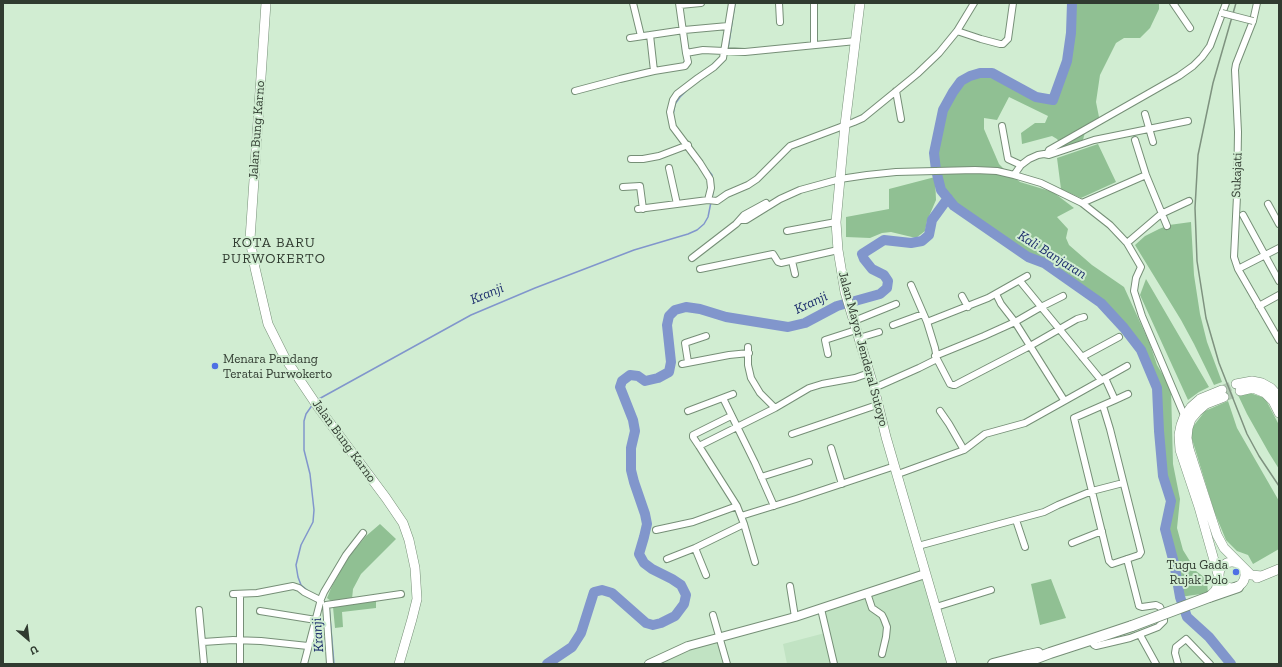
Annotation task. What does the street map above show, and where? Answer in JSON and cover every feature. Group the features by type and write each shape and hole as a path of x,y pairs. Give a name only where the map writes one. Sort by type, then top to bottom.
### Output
{"main road":[{"name":"Jalan Bung Karno","path":"266,3 250,239 255,268 268,324 285,358 318,407 386,498 402,523 409,540 415,568 417,599 399,664"},
{"name":"Jalan Mayor Jenderal Sutoyo","path":"860,3 840,177 836,222 838,250 845,292 874,388 925,574 952,664"},
{"path":"1279,397 1271,388 1262,383 1252,381 1238,387 1253,388 1265,392 1273,401 1279,413"},
{"path":"1209,597 1216,590 1219,578 1220,569 1226,563 1234,561 1242,566 1246,576 1238,587 1230,588 1223,585 1219,578 1199,507 1180,450 1180,425 1184,415 1200,399 1223,394 1206,404 1191,419 1187,438 1188,450 1217,535 1224,548 1230,555 1242,566 1251,576 1262,576"},
{"path":"1021,664 1132,626 1238,587 1279,569"},
{"path":"993,664 1024,656 1044,656"}],"street":[{"path":"633,3 641,36"},
{"path":"575,92 620,79 685,66 688,62 680,4 701,3"},
{"path":"710,200 710,179 688,145 673,127 670,112 673,100 682,89 719,63 723,58 732,3"},
{"path":"779,3 780,22"},
{"path":"814,3 814,44"},
{"path":"623,187 640,186 641,209 710,200 717,201 727,194 748,185 757,180 790,146 863,118 929,64 958,31 974,3"},
{"path":"958,31 981,39 1004,44 1008,39 1013,3"},
{"path":"1173,3 1190,28"},
{"path":"1049,155 1049,150 1179,76 1193,66 1210,46 1226,3"},
{"name":"Sukajati","path":"1257,3 1253,21 1235,70 1238,132 1234,257 1238,269 1279,340"},
{"path":"1222,13 1253,21"},
{"path":"630,38 684,30 728,26"},
{"path":"650,35 654,71"},
{"path":"686,53 703,50 745,52 856,41"},
{"path":"896,91 902,119"},
{"path":"1145,114 1153,142"},
{"path":"1014,174 1021,165 1033,156 1042,154 1049,155 1094,140 1188,121"},
{"path":"1002,126 1007,157 1009,160 1021,165"},
{"path":"1135,140 1146,175 1167,226"},
{"path":"631,159 643,159 659,156 688,145"},
{"path":"669,168 677,204"},
{"path":"692,258 740,220 744,215 799,187 840,177 896,172 954,170 990,171 1014,174 1041,183 1082,203 1110,225 1127,243 1141,267 1136,278 1134,291 1142,316 1184,415"},
{"path":"1082,203 1146,175"},
{"path":"1127,243 1161,214 1188,200"},
{"path":"1268,204 1279,224"},
{"path":"1243,215 1279,281"},
{"path":"787,231 836,222"},
{"path":"1238,269 1279,248"},
{"path":"700,269 773,254 780,263 838,250"},
{"path":"792,260 795,274"},
{"path":"927,322 968,307 996,294 1027,276"},
{"path":"1020,281 1059,330 1103,379 1115,400"},
{"path":"911,285 927,322 935,348 936,357 948,380 953,385 966,380 1077,319 1084,317"},
{"path":"996,294 1064,400"},
{"path":"1259,306 1279,295"},
{"path":"962,296 968,307"},
{"path":"874,388 919,368 936,357 1015,322 1063,296"},
{"path":"828,354 825,340 856,327 896,304"},
{"path":"893,325 923,314"},
{"path":"856,327 879,332"},
{"path":"706,336 685,343 685,363 749,350 748,365 751,378 760,393 774,408"},
{"path":"1082,357 1118,337"},
{"path":"741,516 842,484 964,450 985,434 1025,423 1127,366"},
{"path":"699,446 737,428 810,388 822,384 855,378 869,373"},
{"path":"688,411 733,394"},
{"path":"1103,406 1131,508 1140,552 1139,555 1110,563 1074,418 1128,394"},
{"path":"723,398 774,506"},
{"path":"792,434 878,405"},
{"path":"940,411 964,450"},
{"path":"731,416 694,435 693,437 737,506 744,524 754,562"},
{"path":"831,448 842,484"},
{"path":"761,477 809,462"},
{"path":"918,546 1050,510 1058,504 1092,491 1123,483"},
{"path":"656,530 694,522 737,506"},
{"path":"1016,520 1024,547"},
{"path":"667,560 744,524"},
{"path":"1072,543 1102,531"},
{"path":"304,664 324,592 346,556 363,533"},
{"path":"695,548 706,575"},
{"path":"1090,640 1096,646 1140,635 1164,621 1164,616 1160,607 1156,605 1139,606 1127,559"},
{"path":"650,664 688,646 795,617 925,574"},
{"path":"240,664 240,640 236,594 293,586 321,600 327,605 330,664"},
{"path":"790,586 795,617"},
{"path":"936,607 991,590"},
{"path":"867,593 872,608 882,615 888,628 882,654"},
{"path":"327,605 401,594"},
{"path":"821,609 834,664"},
{"path":"200,610 204,664"},
{"path":"260,611 316,620"},
{"path":"713,615 728,664"},
{"path":"1140,635 1156,664"},
{"path":"1178,664 1175,653 1176,647 1186,639 1210,664"},
{"path":"203,642 240,640 308,646"}],"shaded area":[{"path":"1072,3 1159,3 1159,9 1150,28 1140,38 1124,38 1116,43 1100,75 1096,102 1100,122 1086,128 1082,144 1065,149 1057,139 1052,136 1022,144 1021,133 1035,123 1045,123 1048,116 1009,97 997,120 984,118 984,129 999,164 1006,171 1020,182 1053,192 1074,208 1057,217 1068,229 1066,238 1069,245 1092,265 1124,287 1150,344 1157,365 1171,388 1173,464 1180,499 1177,528 1183,550 1196,571 1204,577 1207,582 1208,593 1180,597 1174,563 1165,529 1171,501 1163,476 1157,388 1141,350 1124,328 1101,303 1044,263 1028,257 954,206 941,190 936,170 934,153 943,110 961,81 980,73 992,73 1036,97 1053,99 1067,61 1071,33"},
{"path":"1098,144 1116,182 1081,198 1061,189 1057,158"},
{"path":"935,177 936,200 927,221 925,231 916,238 891,232 882,233 870,238 846,237 846,217 889,209 889,189"},
{"path":"1191,222 1194,275 1200,314 1207,342 1222,382 1214,385 1181,320 1135,245 1145,236 1159,229 1169,225"},
{"path":"1146,279 1209,387 1188,400 1140,295"},
{"path":"1250,393 1265,398 1279,425 1279,469 1247,414 1238,395"},
{"path":"1228,401 1237,428 1279,501 1279,549 1253,564 1248,555 1237,551 1226,540 1214,511 1192,439 1192,428 1205,411"},
{"path":"380,524 396,539 361,574 353,589 352,599 376,597 376,608 342,612 343,627 335,628 333,607 331,601 327,598 332,586 348,558 366,536"},
{"path":"924,575 949,664 787,664 783,644 825,633 818,610"},
{"path":"1051,579 1066,618 1040,625 1031,584"},
{"path":"718,638 728,664 649,664"}],"waterway":[{"name":"Kranji","path":"728,49 735,3"},
{"name":"Kali Banjaran","path":"1072,3 1071,33 1067,61 1053,100 1036,97 992,73 980,73 961,81 943,110 934,153 936,170 941,190 954,206 1028,257 1044,263 1101,303 1124,328 1141,350 1157,388 1163,476 1171,501 1165,529 1174,563 1180,597 1187,617 1209,637 1231,664"},
{"name":"Kranji","path":"718,67 724,60"},
{"name":"Kranji","path":"673,115 675,104 686,91"},
{"name":"Kranji","path":"708,170 712,175 713,183"},
{"name":"Kranji","path":"712,199 713,191"},
{"name":"Kranji","path":"547,664 572,647 581,633 594,592 602,590 612,593 646,623 653,625 675,616 684,604 686,595 681,585 652,569 644,563 639,554 647,524 631,470 631,448 635,431 633,420 620,387 622,381 630,375 638,376 645,381 658,378 669,372 671,362 667,325 669,316 675,310 686,307 700,309 726,317 788,327 805,323 837,306 880,294 887,288 888,281 884,275 872,269 862,254 884,240 911,243 922,241 929,235 932,220 948,198"},
{"name":"Kranji","path":"317,400 471,315 535,288 634,250 697,230 704,224 708,217 711,202"},
{"name":"Kranji","path":"307,590 301,585 296,565 301,545 313,522 314,510 310,474 304,450 304,421 306,414 313,404"},
{"name":"Kranji","path":"329,606 334,664"}],"tunnel":[{"path":"1222,390 1236,384"},
{"path":"1224,397 1240,391"}],"railway":[{"path":"1236,3 1213,83 1198,155 1195,208 1197,261 1206,318 1219,363 1247,434 1259,456 1279,486"}],"place":[{"name":"Menara Pandang Teratai Purwokerto","path":"215,366"},
{"name":"Tugu Gada Rujak Polo","path":"1236,572"}],"district":[{"name":"KOTA BARU PURWOKERTO","path":"274,252"}]}
